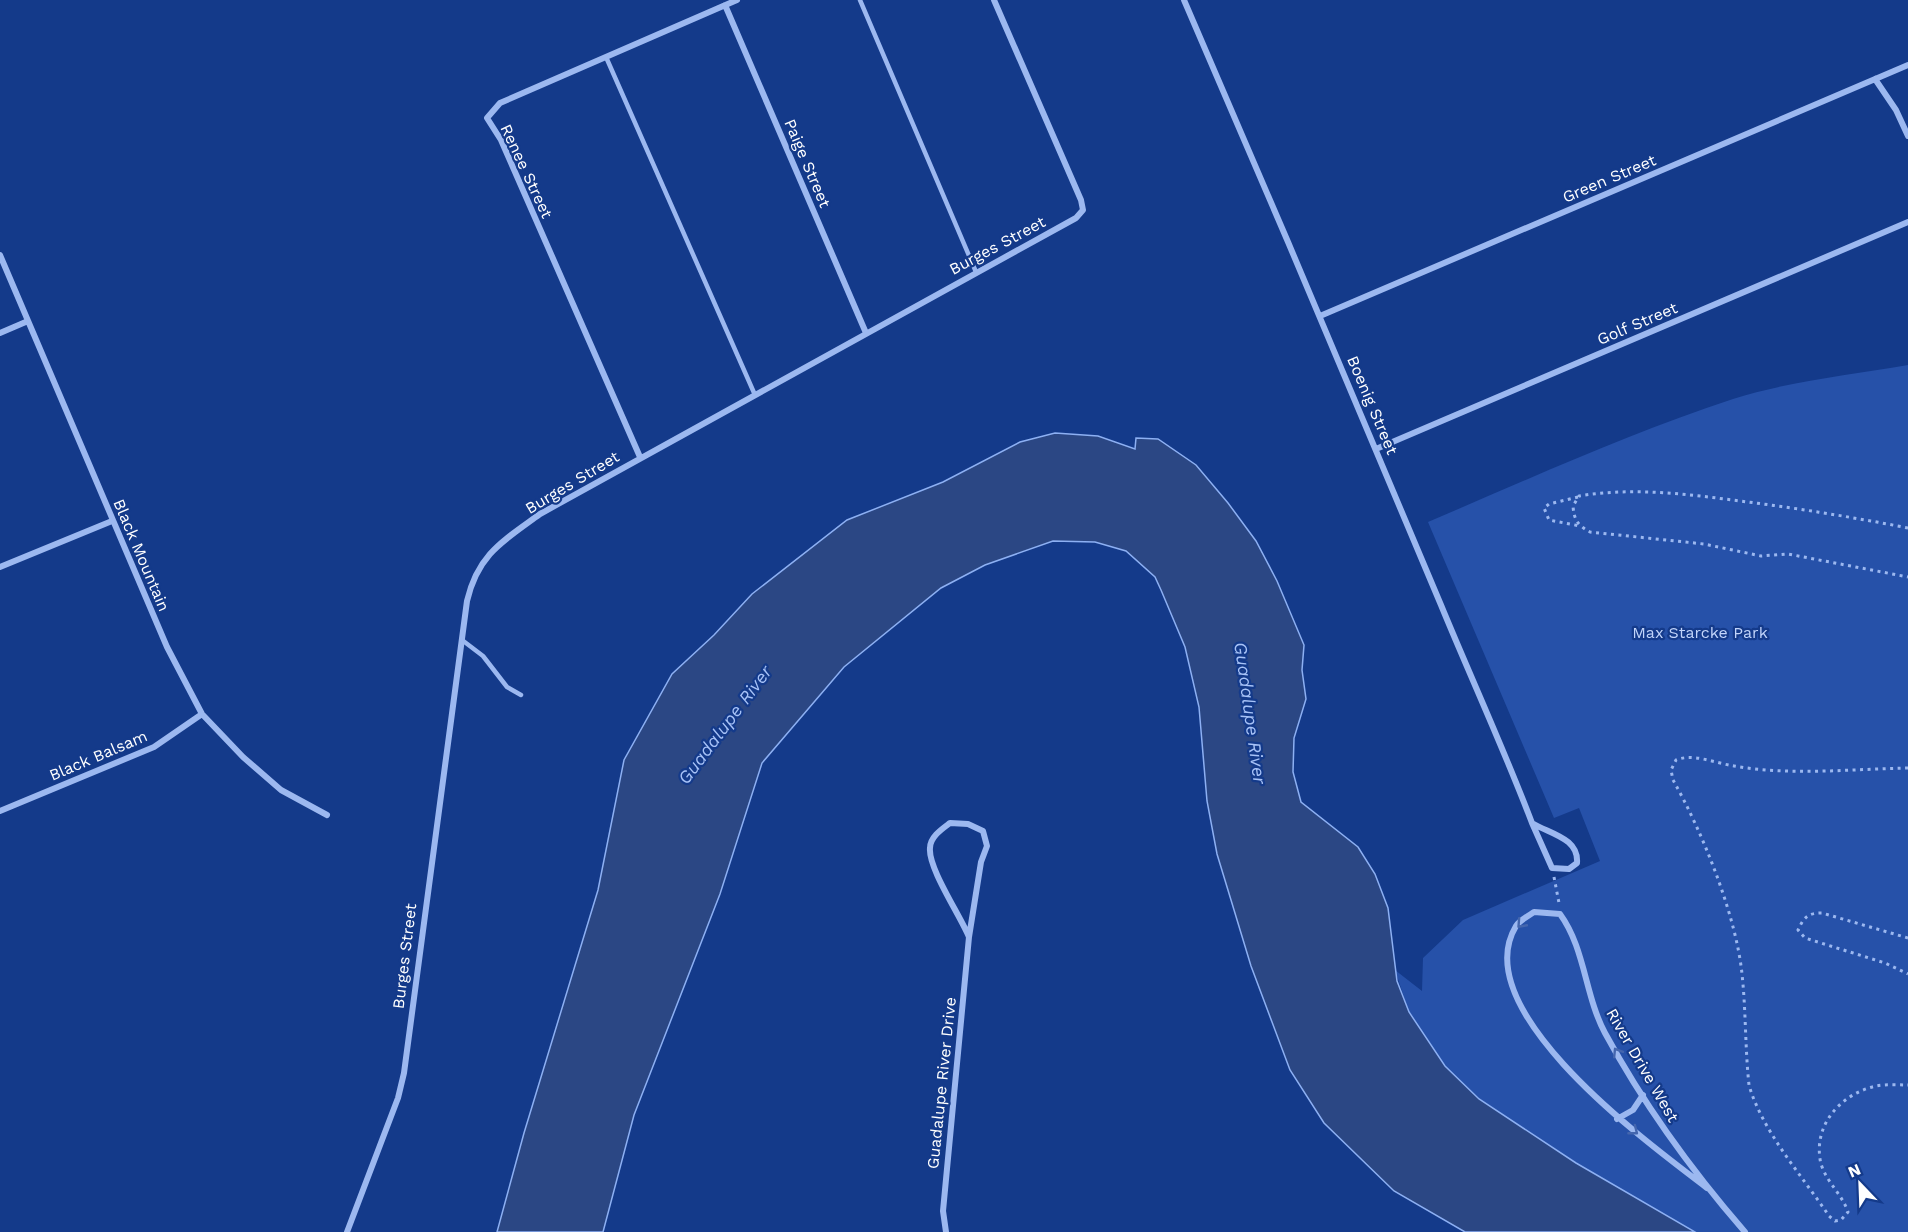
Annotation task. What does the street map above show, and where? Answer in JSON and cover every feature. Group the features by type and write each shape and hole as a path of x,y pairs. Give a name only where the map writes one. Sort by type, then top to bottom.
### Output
{"street":[{"name":"Renee Street","path":"640,457 501,140 486,118 500,103 737,0"},
{"name":"Burges Street","path":"347,1232 398,1098 404,1073 462,640 472,581 488,554 540,514 1076,218 1083,210 1082,200 994,0"},
{"name":"Boenig Street","path":"1184,0 1320,316 1442,609 1502,744 1552,868"},
{"name":"Paige Street","path":"725,5 866,333"},
{"name":"Green Street","path":"1320,316 1908,65"},
{"path":"1875,79 1896,110 1908,136"},
{"name":"Golf Street","path":"1376,449 1908,222"},
{"name":"Black Mountain","path":"0,255 167,647 202,714 243,757 281,790 327,815"},
{"path":"0,333 28,321"},
{"path":"0,567 112,521"},
{"name":"Black Balsam","path":"0,811 154,747 202,714"},
{"name":"Guadalupe River Drive","path":"946,1232 943,1211 969,937 981,862 987,846 983,831 968,824 950,823 937,834 929,846 932,865 969,937"},
{"path":"1532,823 1572,844 1578,853 1577,863 1569,869 1552,868"},
{"name":"River Drive West","path":"1707,1188 1617,1119 1577,1081 1524,1012 1509,978 1508,947 1517,925 1534,912 1560,914 1569,926 1589,992 1605,1032 1661,1125 1707,1188 1745,1232"},
{"path":"1617,1119 1634,1110 1643,1095"}],"lane":[{"path":"860,0 976,272"},
{"path":"606,57 755,395"},
{"path":"462,640 483,656 507,687 521,695"}],"path":[{"path":"1908,528 1779,506 1668,492 1608,491 1579,496 1549,504 1544,508 1549,520 1580,526 1590,531 1704,544 1761,556 1788,554 1908,577"},
{"path":"1579,496 1573,506 1574,518 1580,526"},
{"path":"1908,768 1779,770 1736,766 1686,756 1676,760 1671,770 1673,780 1705,846 1720,886 1738,954 1742,973 1748,1076 1753,1099 1763,1119 1835,1221 1841,1220 1848,1212 1844,1202 1831,1188 1821,1164 1819,1144 1822,1127 1842,1102 1859,1092 1877,1086 1908,1085"},
{"path":"1552,868 1560,914"},
{"path":"1908,938 1822,913 1812,913 1803,918 1798,930 1805,938 1886,963 1908,974"}],"green space":[{"name":"Max Starcke Park","path":"1908,365 1908,1232 1695,1232 1576,1163 1479,1099 1445,1066 1409,1012 1395,970 1422,991 1423,958 1463,920 1600,861 1579,808 1554,818 1428,522 1617,442 1733,399 1798,383"}],"water":[{"name":"Guadalupe River","path":"1055,433 1098,436 1135,449 1136,438 1158,439 1196,465 1256,541 1277,581 1304,645 1302,670 1306,699 1294,738 1293,772 1301,802 1358,847 1375,874 1388,908 1397,981 1409,1012 1445,1066 1479,1099 1576,1163 1695,1232 1465,1232 1394,1191 1324,1123 1290,1070 1251,966 1217,854 1207,801 1199,707 1185,647 1155,577 1126,551 1095,542 1053,541 985,565 941,588 844,667 762,763 720,894 634,1115 603,1232 497,1232 524,1133 598,890 624,760 672,674 714,635 752,594 847,520 943,482 1020,442"}]}
